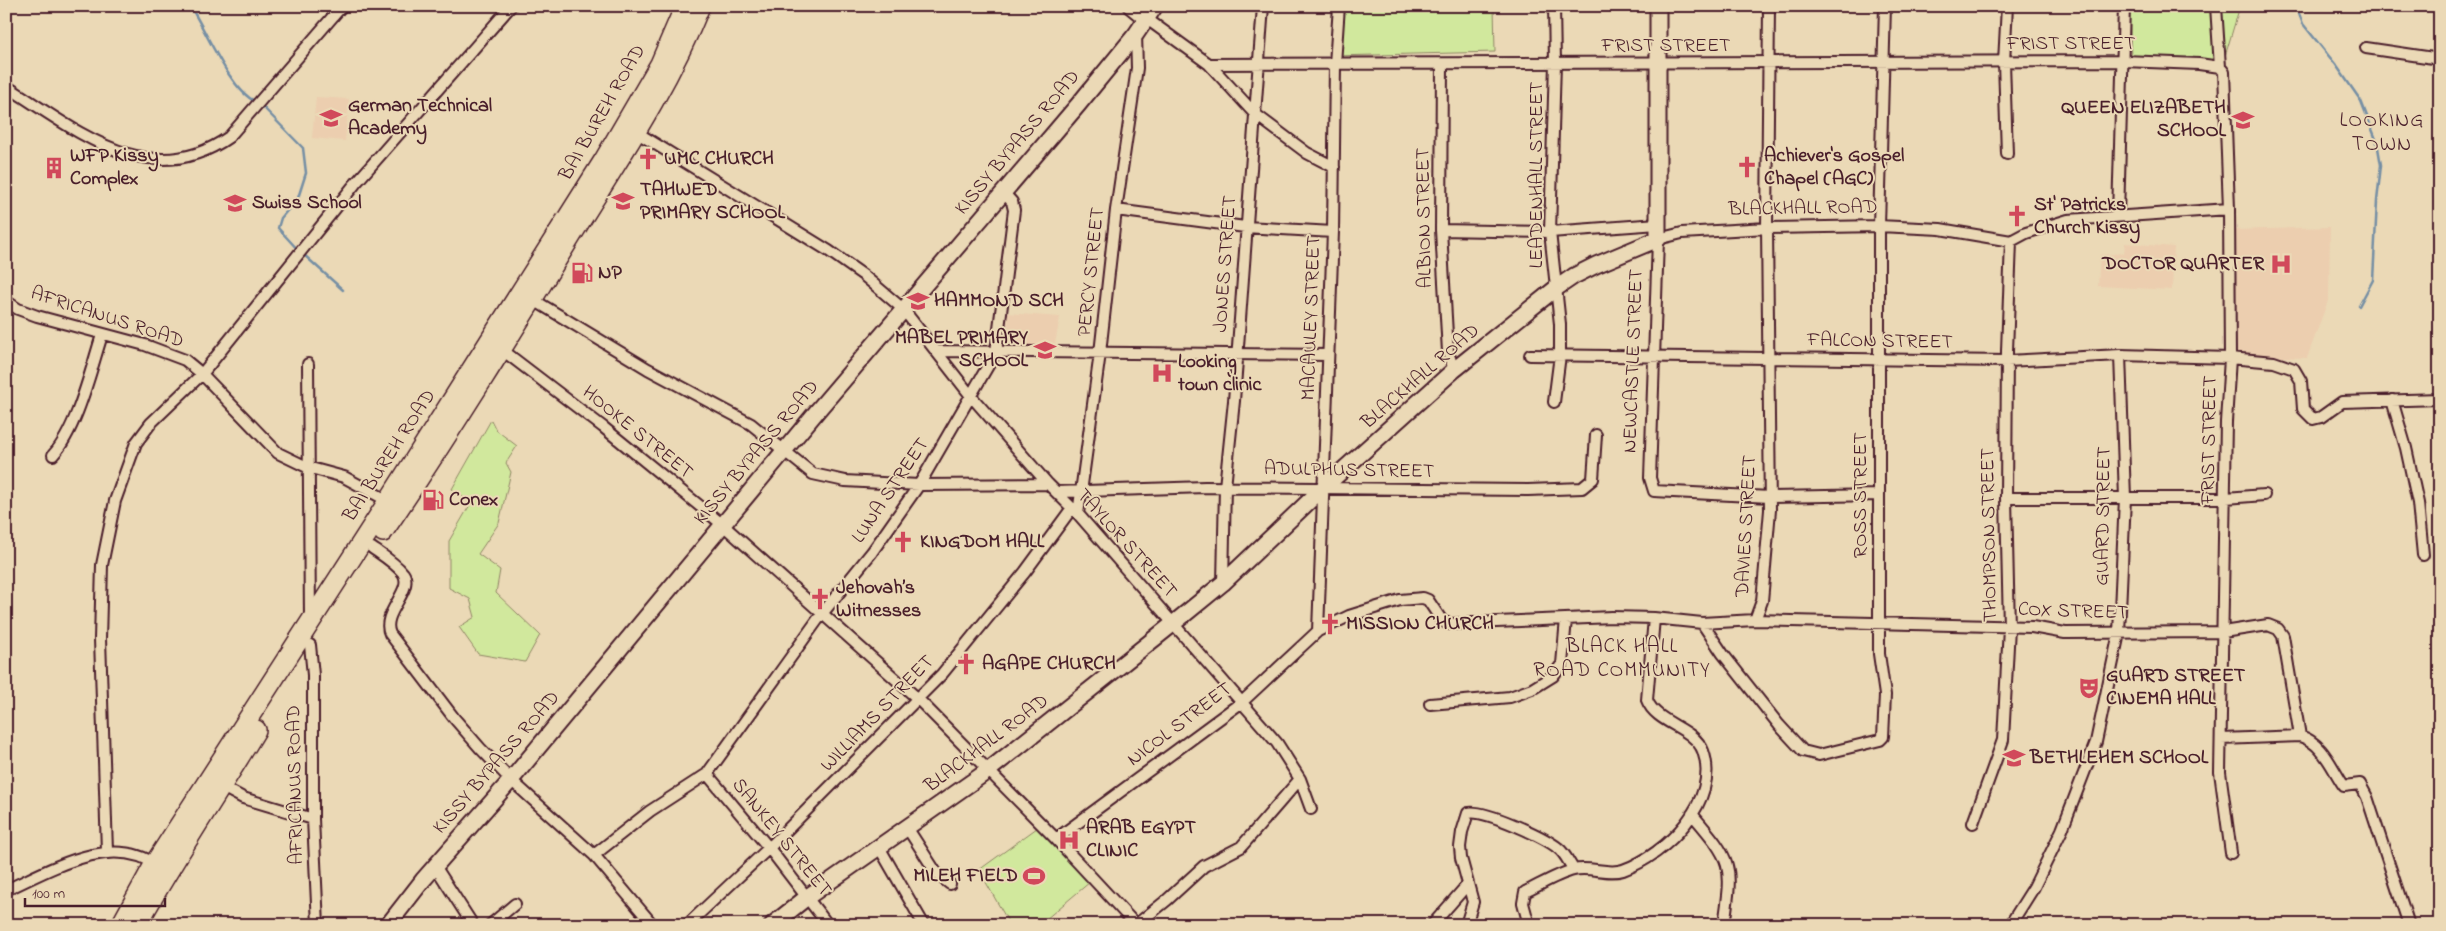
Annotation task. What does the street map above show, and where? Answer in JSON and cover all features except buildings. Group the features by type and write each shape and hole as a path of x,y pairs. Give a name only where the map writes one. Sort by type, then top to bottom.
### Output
{"highway":[{"name":"BAI BUREH ROAD","path":"121,925 161,868 216,783 310,622 394,504 604,160 660,64 685,6"},
{"path":"216,783 310,645 372,548 394,504 501,349 636,132 668,74 700,6"},
{"path":"136,925 161,868"}],"street":[{"path":"6,86 97,143 125,153 161,159 189,157 211,150 229,137 342,6"},
{"path":"107,851 100,606 102,565 108,532 124,471 136,443 151,423 202,374 355,184 484,40 511,6"},
{"path":"1131,6 1209,64 1255,114 1307,153 1334,167"},
{"name":"KISSY BYPASS ROAD","path":"388,925 435,866 513,781 785,450 1136,34 1155,6"},
{"name":"JONES STREET","path":"1223,583 1225,487 1238,354 1257,64 1263,6"},
{"name":"MACAULEY STREET","path":"1318,631 1333,232 1335,64 1339,6"},
{"name":"LEADENHALL STREET","path":"1554,6 1555,62 1550,232 1554,289 1560,324 1560,355 1554,402"},
{"name":"NEWCASTLE STREET","path":"1658,6 1658,239 1650,478 1654,491 1770,497 1879,495"},
{"name":"DAVIES STREET","path":"1318,631 1370,609 1414,598 1428,600 1442,621 1450,624 1612,617 1654,618 1702,623 1755,620 1762,601 1770,497 1767,228 1769,6"},
{"name":"ROSS STREET","path":"1702,623 1722,654 1795,744 1803,750 1819,755 1880,740 1883,737 1885,695 1879,654 1878,623 1879,226 1885,6"},
{"path":"2007,6 2004,62 2007,154"},
{"path":"2118,215 2124,61 2124,6"},
{"path":"2216,6 2220,67"},
{"name":"PERCY STREET","path":"1075,511 1081,490 1100,353 1116,210 1137,68 1136,34"},
{"path":"2366,48 2440,59"},
{"name":"FRIST STREET","path":"1209,64 1555,62 1769,64 2124,61 2199,64 2220,67 2224,72 2229,208 2230,358 2226,422 2220,772 2231,853"},
{"name":"ALBION STREET","path":"1442,64 1440,230 1448,352 1454,370"},
{"name":"TAYLOR STREET","path":"636,132 829,251 863,274 903,309 938,351 971,396 1048,484 1075,511 1277,743 1300,779 1311,809"},
{"name":"LUNA STREET","path":"707,774 821,615 872,552 920,486 996,352 1014,210 1012,202 1003,192"},
{"path":"2011,240 2026,233 2068,220 2229,208"},
{"path":"1116,210 1246,227 1333,232"},
{"path":"1440,230 1550,232 1658,224"},
{"name":"BLACKHALL ROAD","path":"772,925 806,898 989,770 1174,624 1223,583 1454,370 1554,289 1574,276 1596,264 1658,239 1682,233 1767,228 1879,226 1940,229 2011,240"},
{"name":"THOMPSON STREET","path":"1973,823 2003,740 2009,627 2006,498 2007,361 2011,240"},
{"path":"532,299 648,369 751,424 785,450 799,465 813,474 826,478 920,486 1048,484"},
{"name":"AFRICANUS ROAD","path":"6,301 18,309 37,316 165,351 184,360 202,374 278,453 307,467 344,477 394,504"},
{"path":"53,455 64,440 74,419 102,335"},
{"name":"HOOKE STREET","path":"501,349 603,427 723,526 821,615 918,699 1056,839 1136,925"},
{"path":"938,351 1328,355"},
{"name":"FALCON STREET","path":"1530,355 2007,361 2120,355 2230,358 2274,362 2294,369 2301,382 2303,409 2313,419 2321,417 2342,402 2392,400"},
{"name":"GUARD STREET","path":"2010,925 2034,887 2062,830 2093,751 2118,633 2125,498 2120,355"},
{"path":"308,364 307,467 310,622"},
{"path":"2423,555 2418,503 2406,448 2392,400 2440,399"},
{"name":"ADULPHUS STREET","path":"1056,492 1153,487 1528,490 1582,488 1593,479 1596,435"},
{"path":"2006,498 2226,498 2264,495"},
{"name":"WILLIAMS STREET","path":"687,925 769,848 942,674 1075,511"},
{"path":"372,548 402,573 406,579 405,587 388,618 387,627 390,634 454,718 513,781 594,855 653,925"},
{"path":"1529,925 1523,903 1525,892 1574,870 1615,871 1624,869 1660,849 1678,832 1692,814 1707,783 1705,758 1702,748 1696,741 1653,710 1647,700 1654,618"},
{"path":"1430,704 1510,697 1532,689 1558,671 1562,664 1566,619"},
{"name":"COX STREET","path":"1755,620 2032,627 2065,633 2223,632 2268,624 2281,632 2300,736"},
{"name":"NICOL STREET","path":"1056,839 1242,702 1318,631"},
{"name":"AFRICANUS ROAD","path":"310,645 313,675 313,819 318,925"},
{"path":"2221,739 2300,736 2315,742 2344,786 2358,784 2364,790 2409,925"},
{"path":"594,855 650,811 707,774"},
{"name":"SANKEY STREET","path":"707,774 769,848 828,925"},
{"path":"1136,925 1204,866 1240,847 1300,779"},
{"path":"216,783 243,798 313,819"},
{"path":"1466,925 1473,907 1460,847 1466,816 1471,812 1491,817 1536,835 1563,852 1574,870"},
{"path":"1692,814 1713,839 1729,867 1731,880 1724,925"},
{"path":"908,828 937,874 950,884"},
{"path":"880,847 924,925"},
{"path":"6,890 69,863 107,851 125,853 161,868"},
{"path":"435,866 473,925"},
{"path":"1432,925 1468,884"},
{"path":"490,925 515,904"}],"shaded area":[{"name":"German Technical Academy","path":"316,97 349,99 345,141 312,138"},
{"name":"DOCTOR QUARTER","path":"2330,227 2329,298 2307,358 2232,355 2234,230"},
{"path":"2125,243 2174,247 2172,290 2098,286 2100,255 2124,253"},
{"path":"1008,313 1060,317 1054,349 1006,348"}],"green space":[{"path":"1337,6 1494,6 1495,52 1334,56"},
{"path":"2129,6 2240,6 2223,63 2131,59"},
{"path":"491,420 496,430 517,446 506,463 511,472 499,523 478,554 500,570 496,593 540,635 525,662 478,654 459,627 475,617 470,599 449,588 449,541 471,503 452,489"},
{"name":"MILEH FIELD","path":"1041,825 1090,882 1039,925 1010,925 979,870"}],"waterway":[{"path":"190,6 228,73 246,95 256,102"},
{"path":"2296,6 2303,24 2336,65 2361,101 2377,142 2381,165 2373,280 2359,306"},
{"path":"261,105 303,148 306,173 298,198 281,218 278,228 299,251"},
{"path":"303,254 343,290"}],"place":[{"name":"German Technical Academy","path":"331,118"},
{"name":"QUEEN ELIZABETH SCHOOL","path":"2243,120"},
{"name":"UMC CHURCH","path":"648,159"},
{"name":"Achiever's Gospel Chapel (AGC)","path":"1747,167"},
{"name":"WFP Kissy Complex","path":"54,168"},
{"name":"TAHWED PRIMARY SCHOOL","path":"623,201"},
{"name":"Swiss School","path":"235,203"},
{"name":"St' Patricks Church Kissy","path":"2017,216"},
{"name":"DOCTOR QUARTER","path":"2281,264"},
{"name":"NP","path":"582,273"},
{"name":"HAMMOND SCH","path":"918,301"},
{"name":"MABEL PRIMARY SCHOOL","path":"1045,350"},
{"name":"Looking town clinic","path":"1162,373"},
{"name":"Conex","path":"433,500"},
{"name":"KINGDOM HALL","path":"903,542"},
{"name":"Jehovah’s Witnesses","path":"820,599"},
{"name":"MISSION CHURCH","path":"1330,624"},
{"name":"AGAPE CHURCH","path":"966,664"},
{"name":"GUARD STREET CINEMA HALL","path":"2089,688"},
{"name":"BETHLEHEM SCHOOL","path":"2014,758"},
{"name":"ARAB EGYPT CLINIC","path":"1069,840"},
{"name":"MILEH FIELD","path":"1034,876"}],"district":[{"name":"LOOKING TOWN","path":"2382,133"},
{"name":"BLACK HALL ROAD COMMUNITY","path":"1622,659"}]}
